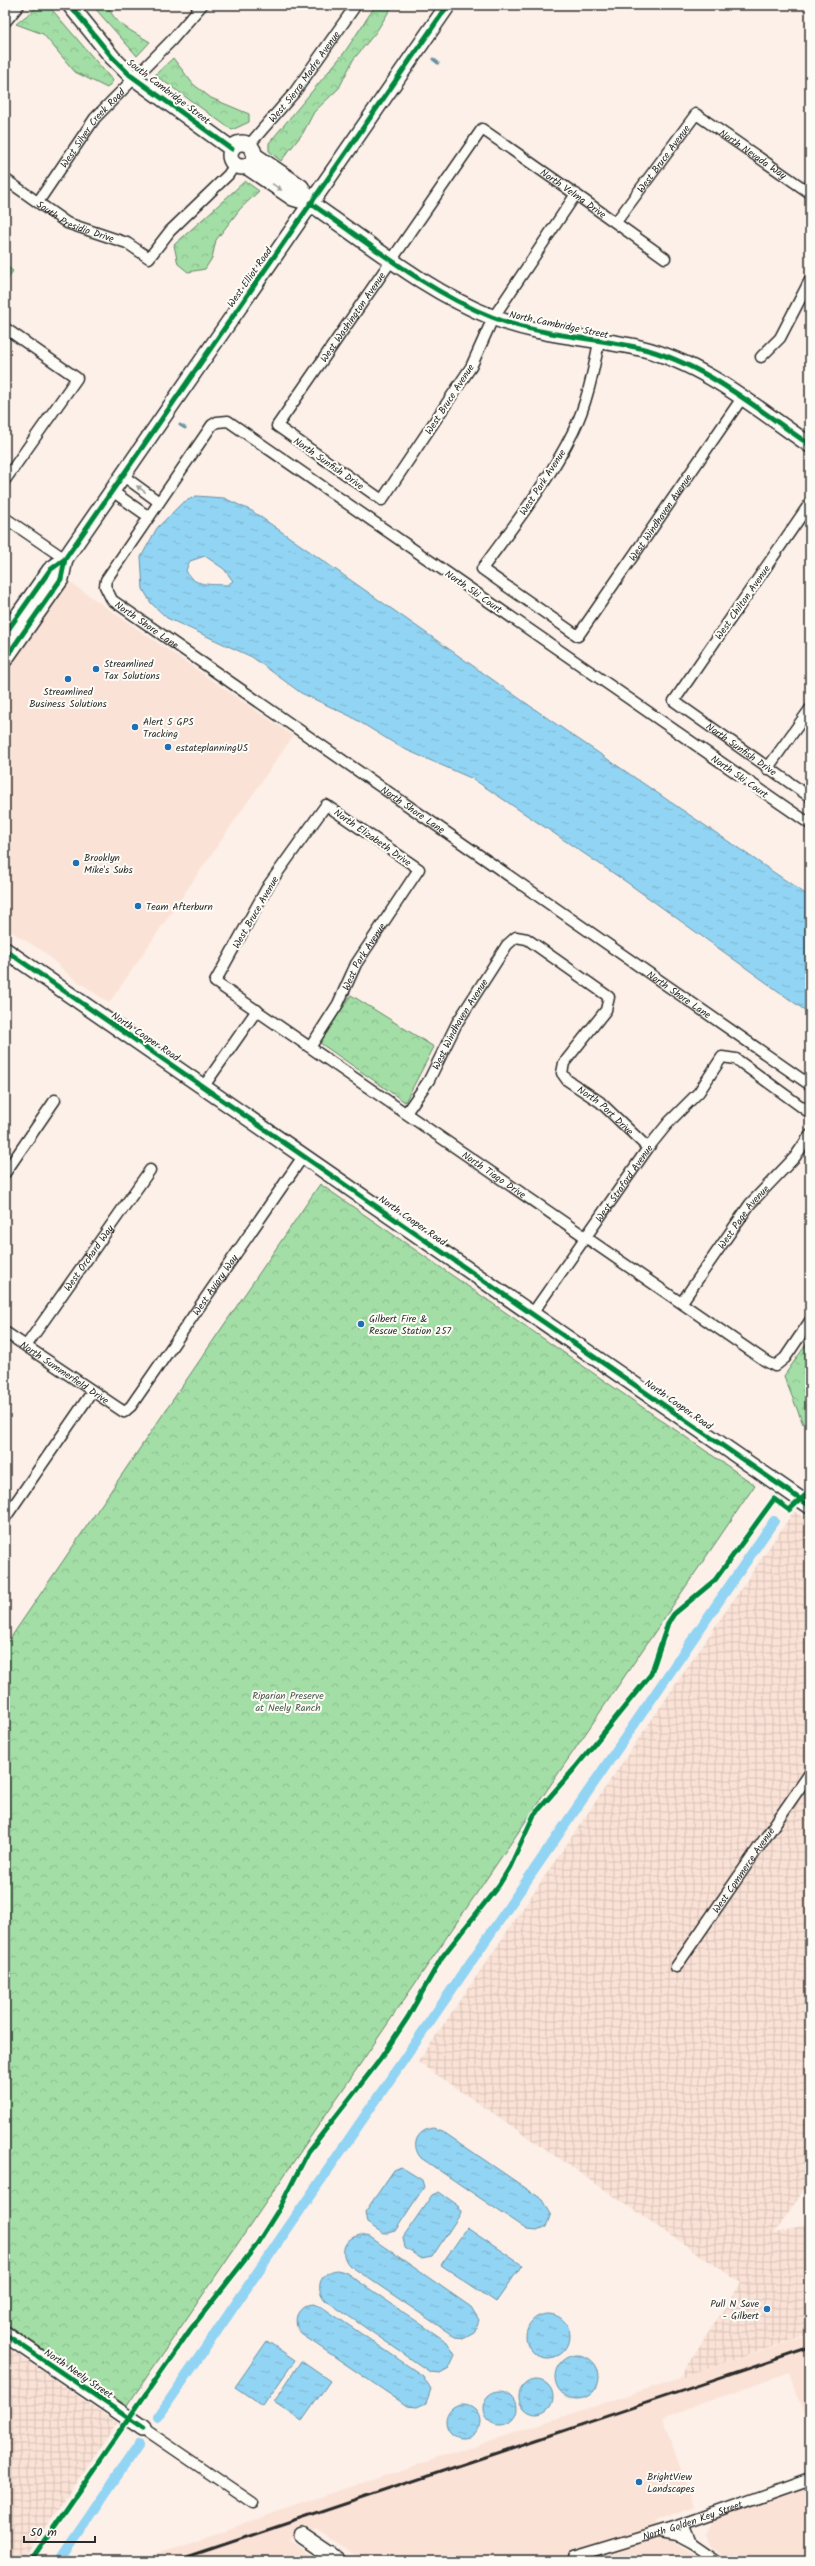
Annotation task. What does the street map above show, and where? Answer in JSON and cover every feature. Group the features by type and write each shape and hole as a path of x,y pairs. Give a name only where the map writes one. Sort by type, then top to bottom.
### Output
{"main road":[{"name":"South Cambridge Street","path":"70,5 112,57 134,78 232,149 242,143 246,158"},
{"name":"West Elliot Road","path":"5,634 50,570 65,559 448,5"},
{"path":"246,158 293,198 310,203"},
{"name":"North Cambridge Street","path":"310,203 433,287 493,318 517,326 599,342 641,348 680,362 706,375 810,445"},
{"name":"West Elliot Road","path":"5,659 61,579 65,559"},
{"name":"North Cooper Road","path":"5,950 304,1155 810,1506"},
{"name":"North Neely Street","path":"5,2334 148,2431"},
{"path":"302,2536 339,2561"}],"street":[{"path":"5,22 19,5"},
{"name":"West Silver Creek Road","path":"38,202 81,137 134,78 172,41 202,5"},
{"name":"West Sierra Madre Avenue","path":"150,258 170,231 246,158 356,5"},
{"name":"North Nevada Way","path":"696,114 810,193"},
{"name":"West Bruce Avenue","path":"616,222 696,114"},
{"name":"North Velma Drive","path":"482,129 665,258"},
{"name":"West Washington Avenue","path":"277,426 482,129"},
{"name":"South Presidio Drive","path":"5,179 67,223 127,243 150,258"},
{"name":"West Bruce Avenue","path":"382,500 471,367 493,318 576,194"},
{"path":"761,356 780,338 810,280"},
{"path":"5,328 77,378 5,480"},
{"name":"West Park Avenue","path":"578,636 482,569 555,466 574,431 588,393 599,342"},
{"name":"West Windhaven Avenue","path":"578,636 742,398"},
{"name":"North Ski Court","path":"160,502 212,425 222,421 233,424 810,824"},
{"name":"North Sunfish Drive","path":"277,426 382,500"},
{"path":"122,475 160,502"},
{"path":"112,491 149,517"},
{"name":"North Shore Lane","path":"160,502 106,580 105,586 112,600 810,1085"},
{"name":"West Chilton Avenue","path":"674,701 810,503"},
{"path":"5,518 65,559"},
{"name":"North Sunfish Drive","path":"674,701 768,769 810,797"},
{"path":"768,769 810,709"},
{"name":"West Bruce Avenue","path":"215,982 268,886 326,805"},
{"name":"North Elizabeth Drive","path":"326,805 419,869"},
{"name":"West Park Avenue","path":"311,1046 338,1004 356,964 419,869"},
{"name":"West Windhaven Avenue","path":"406,1113 429,1080 457,1023 507,945 516,937 527,939 609,997 606,1010 564,1063 562,1073"},
{"name":"North Tiago Drive","path":"215,982 311,1046 406,1113 775,1366 785,1358 810,1321"},
{"path":"204,1086 257,1010"},
{"name":"West Straford Avenue","path":"532,1314 648,1148 669,1122 699,1092 722,1057 736,1059 810,1113"},
{"name":"North Port Drive","path":"562,1073 567,1080 600,1102 648,1148"},
{"path":"5,1173 55,1100"},
{"name":"West Page Avenue","path":"682,1302 750,1204 795,1157 810,1135"},
{"name":"West Aviary Way","path":"124,1412 131,1406 304,1155"},
{"name":"West Orchard Way","path":"26,1346 150,1170"},
{"name":"North Summerfield Drive","path":"5,1332 92,1392 124,1412"},
{"path":"5,1518 92,1392"},
{"name":"West Commerce Avenue","path":"676,1967 810,1773"},
{"name":"North Neely Street","path":"148,2431 253,2503"},
{"name":"North Golden Key Street","path":"574,2557 683,2524 810,2480"},
{"path":"683,2524 691,2543"},
{"path":"656,2532 676,2535 718,2561"}],"shaded area":[{"path":"68,581 293,736 109,1003 69,975 44,952 5,928 5,673"},
{"path":"794,1511 810,1523 810,2181 774,2234 810,2223 810,2334 678,2379 741,2283 418,2062"},
{"path":"810,2335 810,2436 790,2372 669,2415 663,2419 694,2506 655,2521 673,2542 703,2561 363,2561 317,2529 289,2540 318,2561 138,2561 305,2502"},
{"path":"5,2346 117,2423 22,2561 5,2561"},
{"path":"810,2486 810,2561 731,2561 711,2547 706,2533 715,2518"}],"green space":[{"path":"40,5 48,5 113,81 107,88 75,72 43,34 16,24"},
{"path":"92,5 108,5 114,17 119,22 150,42 137,56"},
{"path":"376,5 393,5 376,32 353,60 339,88 314,112 303,133 281,161 269,151 269,143 344,53"},
{"path":"173,58 193,84 211,98 249,114 249,122 232,130 155,75"},
{"path":"245,181 259,191 240,209 216,240 212,258 205,269 188,272 178,264 174,245"},
{"path":"5,265 13,271 5,283"},
{"path":"351,995 434,1047 405,1102 320,1043"},
{"name":"Riparian Preserve at Neely Ranch","path":"320,1184 755,1485 127,2406 5,2323 5,1646"},
{"path":"810,1339 810,1415 803,1424 784,1376"}],"water":[{"path":"196,496 224,498 252,511 553,722 810,897 810,1014 625,881 473,779 402,748 350,716 301,693 252,657 167,618 151,603 143,589 141,557 157,528 182,503","holes":["205,556 224,569 233,581 227,585 203,584 197,582 186,570 190,561"]},
{"path":"433,2128 442,2131 543,2200 551,2213 546,2227 537,2231 527,2230 421,2158 416,2148 417,2139 419,2135 427,2129"},
{"path":"401,2167 422,2180 424,2187 395,2231 384,2234 367,2223 365,2212 394,2170"},
{"path":"439,2192 459,2206 461,2213 432,2257 422,2259 405,2248 403,2237 432,2195"},
{"path":"467,2228 522,2265 496,2302 441,2265"},
{"path":"361,2235 370,2237 471,2307 479,2320 474,2333 465,2338 455,2337 349,2265 344,2255 345,2246 347,2242 355,2236"},
{"path":"337,2270 345,2272 447,2342 455,2355 449,2368 440,2373 430,2372 325,2300 320,2290 321,2281 323,2277 331,2271"},
{"path":"313,2304 322,2307 423,2376 431,2389 426,2403 417,2407 407,2406 301,2334 296,2324 297,2315 307,2305"},
{"path":"544,2314 552,2314 564,2320 570,2332 570,2340 564,2352 552,2358 544,2358 532,2352 526,2340 526,2332 532,2320"},
{"path":"267,2341 295,2360 263,2406 235,2387"},
{"path":"573,2355 581,2355 593,2361 599,2373 599,2381 593,2393 581,2399 573,2399 561,2393 555,2381 555,2373 561,2361"},
{"path":"301,2361 330,2381 302,2421 274,2402"},
{"path":"536,2380 548,2385 553,2397 548,2409 536,2414 524,2409 519,2397 524,2385"},
{"path":"500,2391 512,2396 517,2408 512,2420 500,2425 488,2420 483,2408 488,2396"},
{"path":"463,2404 475,2409 480,2421 475,2433 463,2438 451,2433 446,2421 451,2409"}],"waterway":[{"path":"433,59 438,63"},
{"path":"180,425 185,428"},
{"path":"158,2417 774,1521"},
{"path":"59,2561 139,2444"}],"railway":[{"path":"175,2561 810,2348"}],"cycle path":[{"path":"70,5 112,57 130,75 232,149"},
{"path":"5,634 50,570 65,559 448,5"},
{"path":"310,203 421,280 468,306 492,317 528,328 565,336 622,344 664,355 686,364 708,376 750,402 810,445"},
{"path":"5,659 61,579 65,559"},
{"path":"5,950 810,1506"},
{"path":"30,2561 190,2330 255,2247 279,2209 308,2152 379,2061 408,2017 442,1957 499,1885 510,1867 534,1815 575,1768 651,1674 668,1623 674,1614 715,1580 774,1499 789,1510 810,1491"},
{"path":"5,2334 143,2428"}],"place":[{"name":"Streamlined Tax Solutions","path":"96,669"},
{"name":"Streamlined Business Solutions","path":"68,679"},
{"name":"Alert 5 GPS Tracking","path":"135,727"},
{"name":"estateplanningUS","path":"168,747"},
{"name":"Brooklyn Mike's Subs","path":"76,863"},
{"name":"Team Afterburn","path":"138,906"},
{"name":"Gilbert Fire & Rescue Station 257","path":"361,1324"},
{"name":"Pull N Save - Gilbert","path":"767,2309"},
{"name":"BrightView Landscapes","path":"639,2482"}]}
